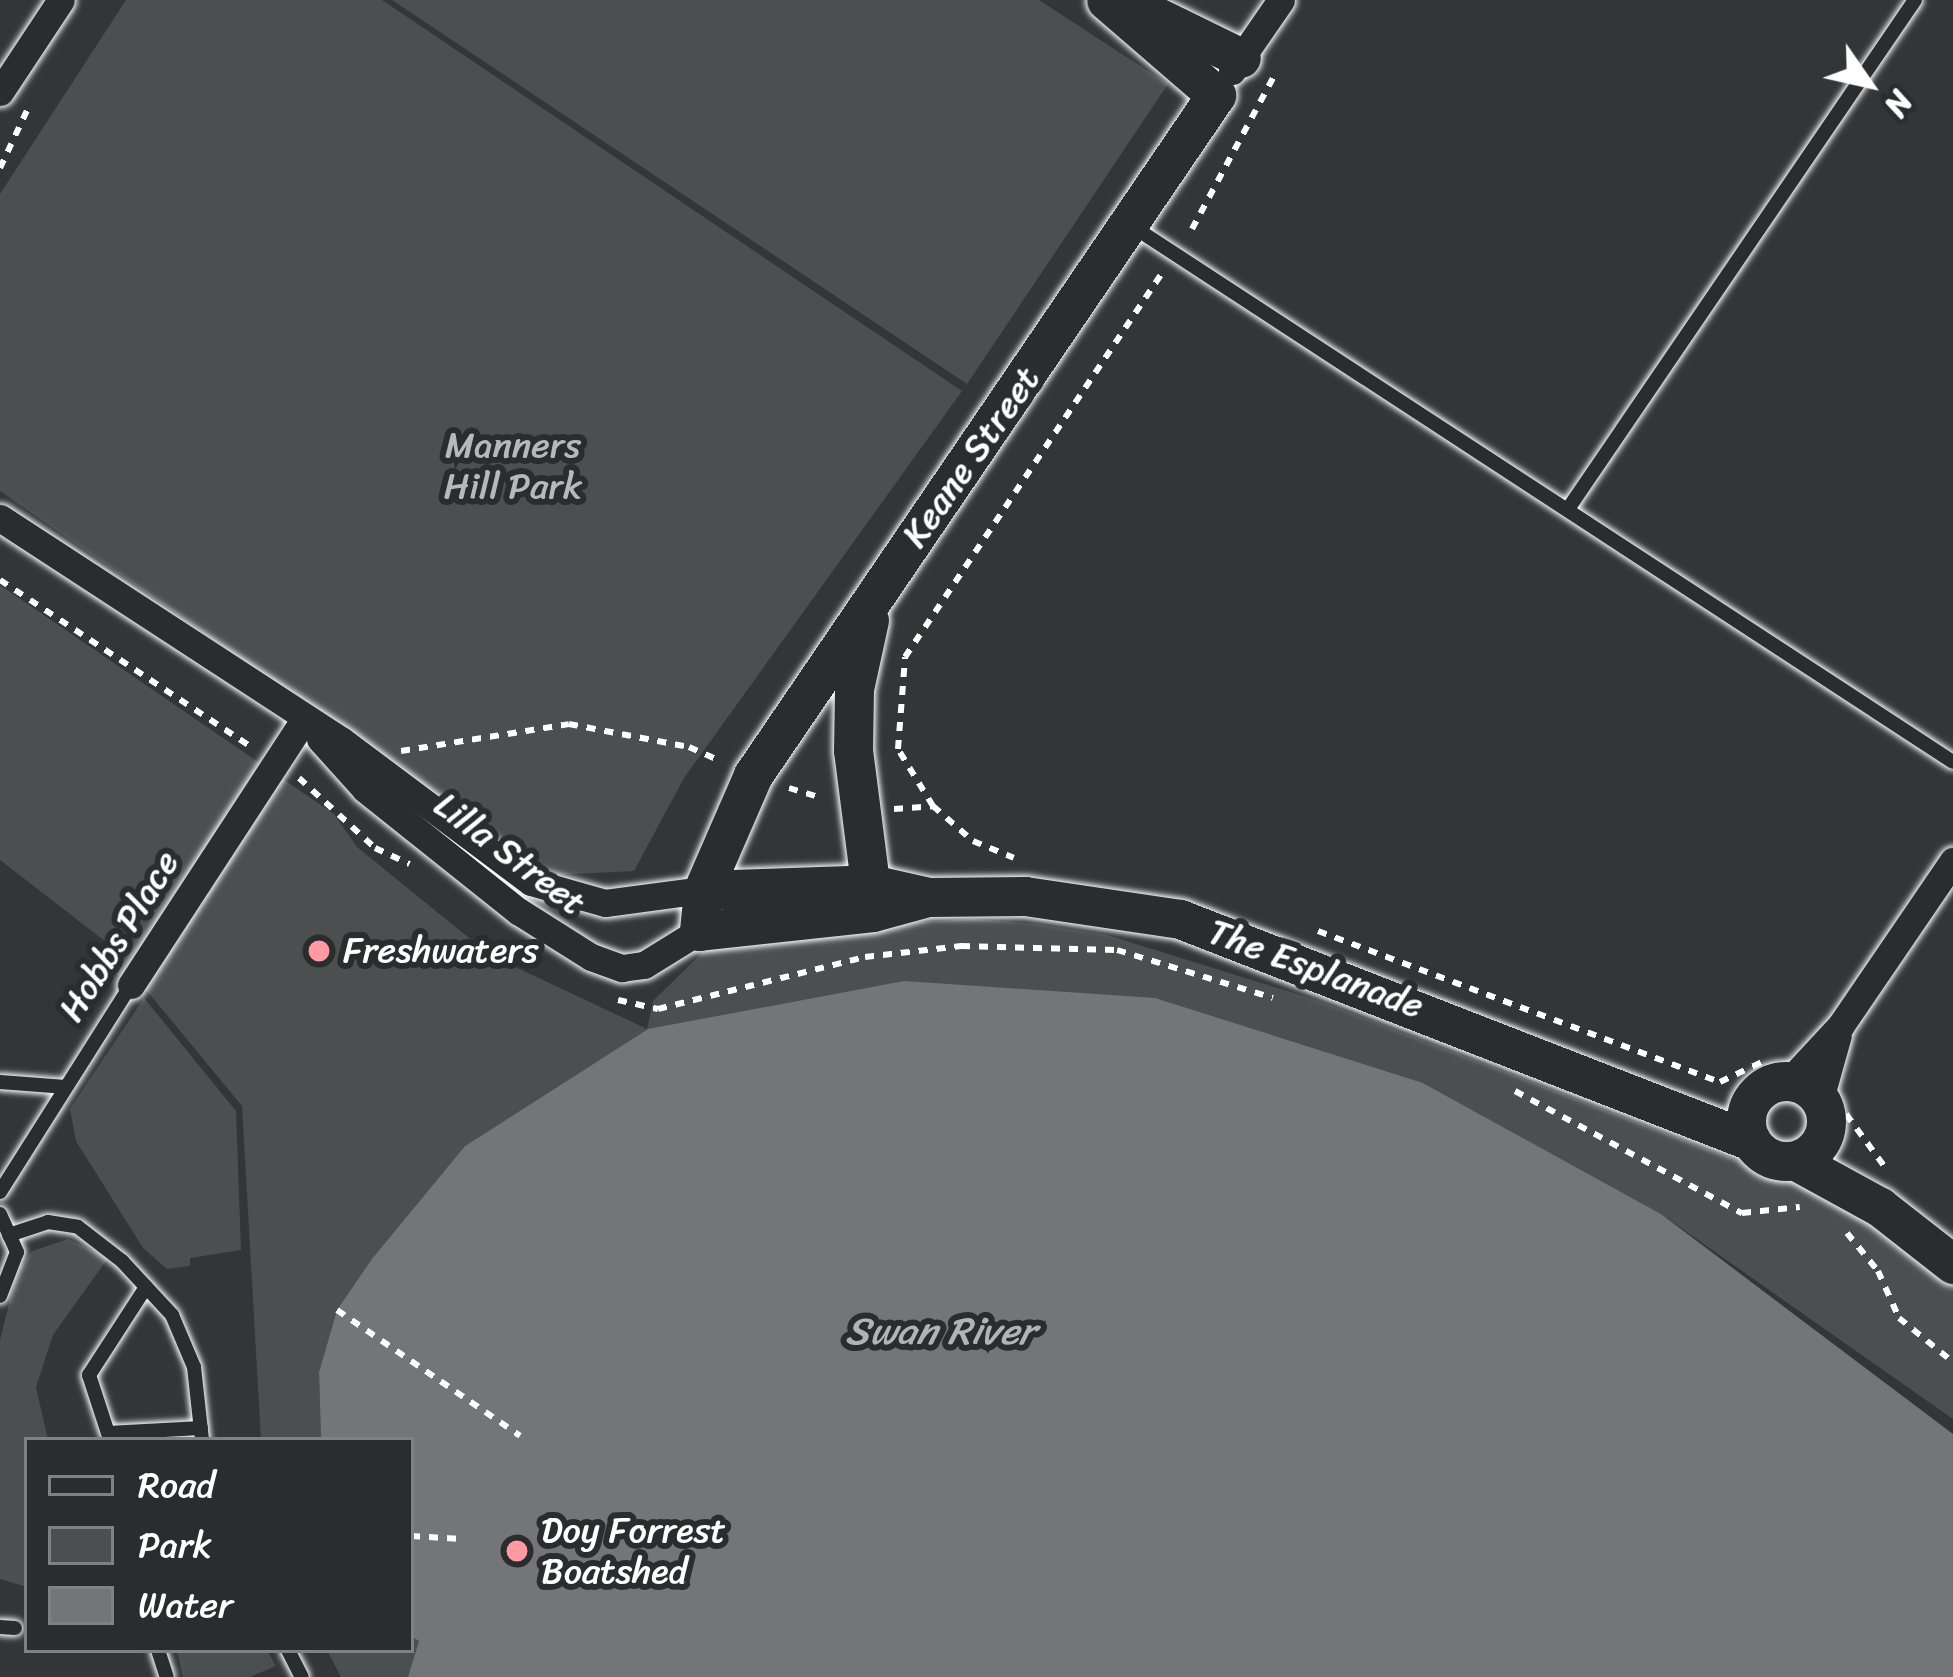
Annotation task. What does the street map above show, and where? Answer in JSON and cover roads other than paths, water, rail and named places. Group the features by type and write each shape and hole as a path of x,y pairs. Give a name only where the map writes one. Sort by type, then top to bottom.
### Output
{"street":[{"path":"0,92 62,0"},
{"path":"1106,0 1216,95"},
{"path":"1123,0 1260,59"},
{"name":"Keane Street","path":"699,931 703,890 752,775 1132,226 1216,95 1260,59 1281,0"},
{"name":"Lilla Street","path":"0,518 303,721 366,757 531,883 605,903 703,890"},
{"path":"872,898 853,750 854,689 876,594"},
{"name":"Lilla Street","path":"303,721 365,789 518,911 591,957 622,968 644,965 699,931"},
{"name":"Hobbs Place","path":"131,985 303,721"},
{"path":"1805,1090 1841,1025 1953,861"},
{"name":"The Esplanade","path":"703,890 872,898 1024,896 1180,919 1510,1041 1684,1118 1750,1122"},
{"name":"The Esplanade","path":"699,931 872,898"},
{"path":"1805,1090 1766,1086 1750,1122 1771,1158 1807,1154 1953,1264"},
{"path":"1805,1090 1827,1124 1807,1154"}],"lane":[{"path":"1568,509 1915,0"},
{"path":"1132,226 1953,763"},
{"name":"Hobbs Place","path":"0,1192 131,985"},
{"path":"0,1082 66,1087"},
{"path":"0,1214 17,1252 0,1296"},
{"path":"9,1235 48,1222 78,1227 146,1287 172,1316 194,1367 202,1434 108,1433 89,1375 146,1287"}],"water":[{"name":"Swan River","path":"904,981 1155,998 1423,1083 1661,1214 1953,1434 1953,1677 408,1677 419,1641 414,1638 414,1437 321,1437 319,1372 337,1310 372,1259 465,1146 648,1029"}],"place":[{"name":"Freshwaters","path":"319,951"},
{"name":"Doy Forrest Boatshed","path":"517,1551"}],"park label":[{"name":"Manners Hill Park","path":"513,466"}]}
